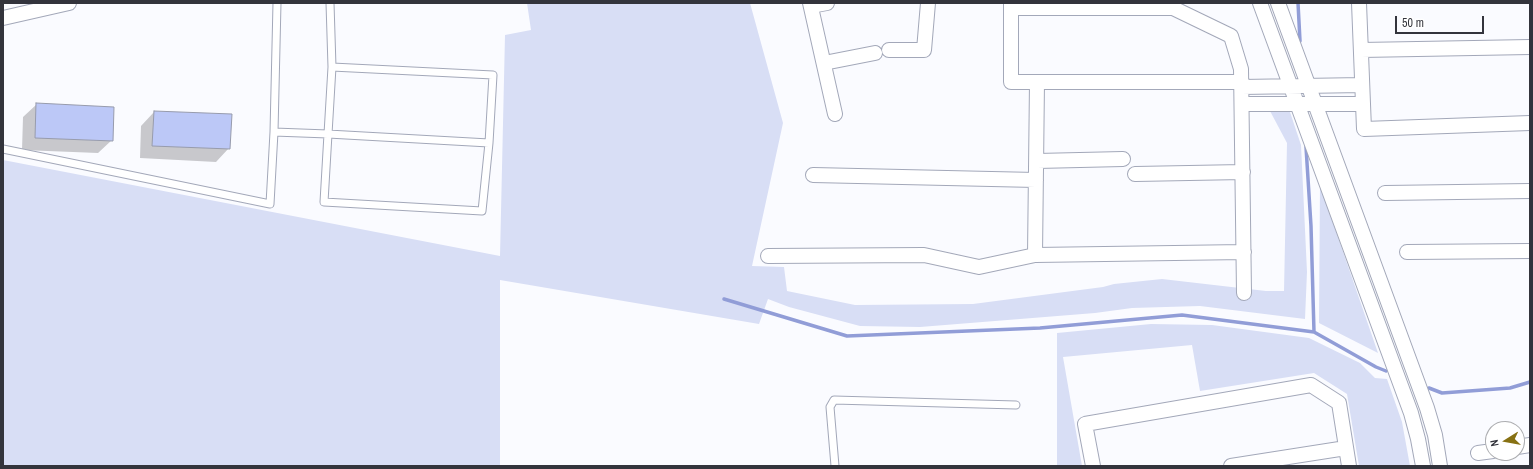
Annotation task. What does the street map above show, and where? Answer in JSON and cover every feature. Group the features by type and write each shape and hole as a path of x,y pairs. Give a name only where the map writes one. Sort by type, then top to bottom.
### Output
{"street":[{"path":"3,18 69,3"},
{"path":"827,3 811,5 835,114"},
{"path":"889,50 924,50 928,3"},
{"path":"1260,3 1411,413 1423,466"},
{"path":"1278,3 1427,408 1435,435 1440,466"},
{"path":"1359,3 1364,129 1530,123"},
{"path":"1244,293 1242,85 1241,69 1231,36 1183,8 1011,5 1011,82 1038,82 1242,85 1291,86 1362,85"},
{"path":"1361,50 1530,47"},
{"path":"824,63 875,53"},
{"path":"1035,255 1038,82"},
{"path":"1242,104 1363,104"},
{"path":"1036,162 1124,159"},
{"path":"1135,174 1243,172"},
{"path":"813,175 1036,180"},
{"path":"1384,193 1530,191"},
{"path":"1407,252 1530,251"},
{"path":"768,256 924,255 979,267 1035,255 1244,252"},
{"path":"1092,466 1086,424 1311,385 1339,403 1349,466"},
{"path":"1231,466 1346,448"},
{"path":"1478,453 1485,452"}],"lane":[{"path":"3,149 270,204 274,132 277,3"},
{"path":"330,3 332,67 324,202 482,211 489,143 493,75 332,67"},
{"path":"274,132 489,143"},
{"path":"835,466 830,407 834,400 1016,405"}],"shaded area":[{"path":"527,3 750,3 783,123 752,266 784,267 787,291 855,305 973,304 1103,287 1114,284 1162,279 1266,291 1284,291 1287,143 1270,111 1289,109 1301,145 1307,272 1305,319 1200,306 1132,308 1095,313 920,327 860,326 789,307 768,299 759,324 500,280 500,466 3,466 3,160 500,256 505,35 531,30"},
{"path":"1320,185 1378,353 1319,323"},
{"path":"1151,324 1212,325 1309,338 1360,363 1375,378 1387,379 1402,422 1410,466 1359,466 1347,394 1314,373 1200,391 1192,345 1063,357 1082,466 1057,466 1057,333"}],"building":[{"path":"36,103 114,107 113,141 35,138"},
{"path":"154,111 232,114 230,149 152,146"}],"waterway":[{"path":"1298,3 1300,41"},
{"path":"1306,147 1311,226 1314,332 1376,367 1386,371"},
{"path":"724,299 847,336 1040,328 1182,315 1314,332"},
{"path":"1429,388 1442,393 1510,388 1530,382"}]}
